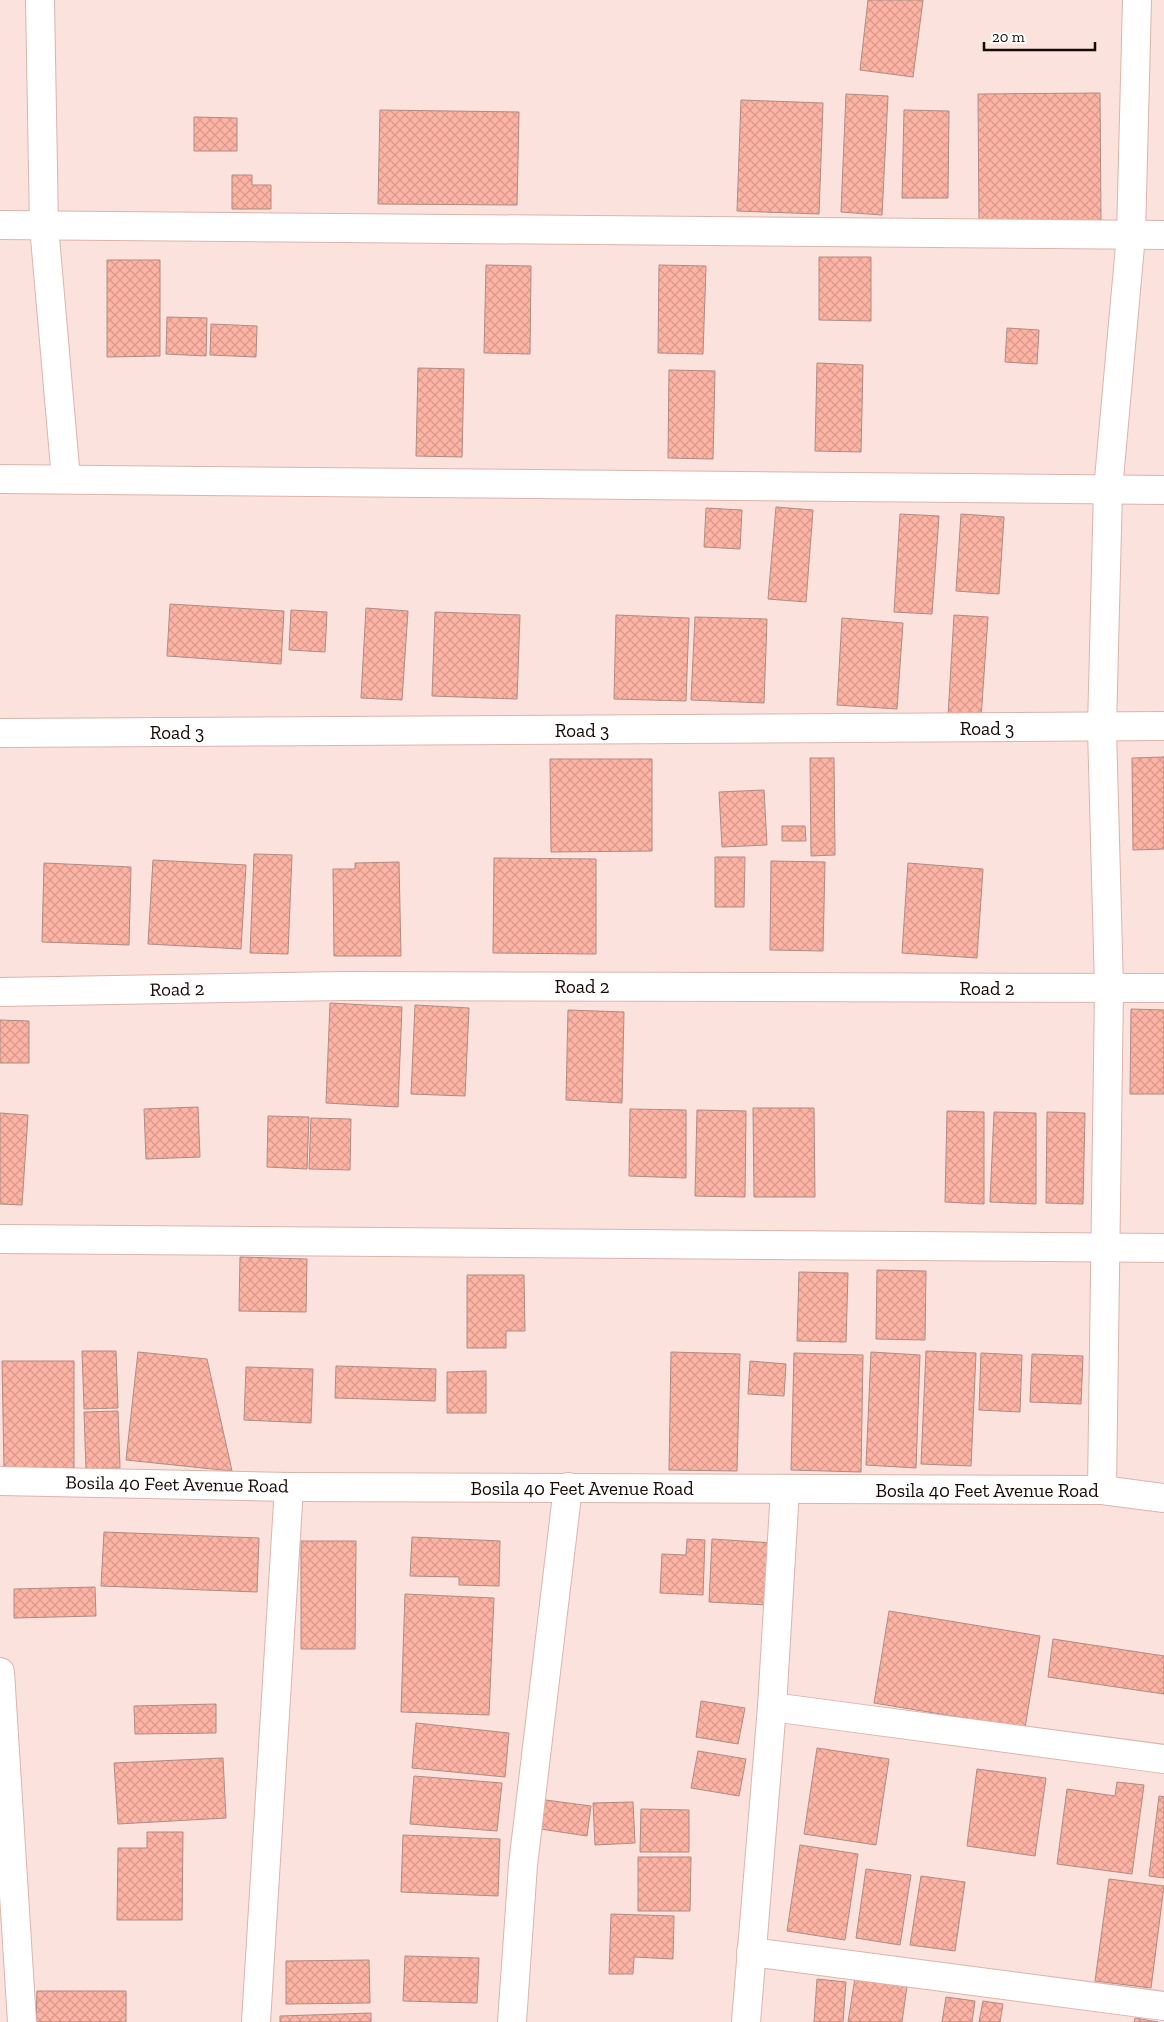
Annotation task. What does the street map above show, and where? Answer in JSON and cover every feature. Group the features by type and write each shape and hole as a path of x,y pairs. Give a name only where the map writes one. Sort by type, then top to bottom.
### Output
{"street":[{"path":"40,0 44,226 66,479"},
{"path":"1102,1490 1109,988 1102,728 1108,490 1131,235 1137,0"},
{"path":"0,225 1164,235"},
{"path":"0,479 1164,490"},
{"name":"Road 3","path":"0,733 1102,728 1164,726"},
{"name":"Road 2","path":"0,992 344,986 1164,988"},
{"path":"0,1239 1164,1248"},
{"name":"Bosila 40 Feet Avenue Road","path":"0,1480 289,1487 1102,1490 1164,1498"},
{"path":"256,2022 289,1487"},
{"path":"512,2022 523,1865 568,1487"},
{"path":"746,2022 772,1707 785,1489"},
{"path":"0,1672 22,2022"},
{"path":"772,1707 1164,1759"},
{"path":"751,1952 1164,2006"}],"building":[{"path":"868,0 923,0 913,77 860,70"},
{"path":"1100,93 1101,221 979,223 978,94"},
{"path":"846,94 888,96 882,215 841,212"},
{"path":"741,100 823,103 819,214 737,211"},
{"path":"380,110 519,112 517,205 378,204"},
{"path":"904,110 949,111 948,198 902,198"},
{"path":"194,117 237,118 237,151 194,151"},
{"path":"232,175 252,175 252,185 271,185 271,209 232,209"},
{"path":"819,257 871,257 871,321 819,320"},
{"path":"107,260 160,260 160,356 107,357"},
{"path":"486,265 531,266 530,354 484,353"},
{"path":"659,265 706,266 703,354 658,353"},
{"path":"167,317 207,318 206,356 166,354"},
{"path":"211,324 257,326 256,357 210,355"},
{"path":"1007,328 1039,330 1037,364 1005,362"},
{"path":"817,363 863,365 861,452 815,451"},
{"path":"418,368 464,369 462,457 416,456"},
{"path":"669,370 715,371 713,459 668,458"},
{"path":"776,507 813,510 806,602 768,599"},
{"path":"706,508 742,510 740,549 704,547"},
{"path":"900,514 939,516 932,614 894,612"},
{"path":"961,514 1004,517 999,594 956,591"},
{"path":"170,604 284,611 281,664 167,656"},
{"path":"366,608 408,611 402,700 361,698"},
{"path":"291,610 327,612 325,652 289,650"},
{"path":"435,612 520,615 517,699 432,696"},
{"path":"616,615 689,618 686,701 614,699"},
{"path":"954,615 988,617 981,718 948,716"},
{"path":"695,617 767,619 764,703 691,700"},
{"path":"842,618 903,623 897,709 837,705"},
{"path":"1164,757 1164,849 1133,850 1132,758"},
{"path":"810,758 834,758 835,855 811,856"},
{"path":"550,759 652,759 652,851 551,852"},
{"path":"764,790 767,845 722,847 719,792"},
{"path":"782,826 805,826 806,841 782,841"},
{"path":"254,854 292,855 288,954 250,953"},
{"path":"715,857 745,857 744,907 715,907"},
{"path":"494,858 596,859 596,954 493,953"},
{"path":"153,860 246,865 241,949 148,944"},
{"path":"771,861 825,862 823,951 770,950"},
{"path":"399,862 401,956 334,956 333,869 355,869 355,863"},
{"path":"44,863 131,867 129,945 42,942"},
{"path":"908,863 983,869 977,958 902,953"},
{"path":"330,1003 402,1007 398,1107 326,1103"},
{"path":"415,1005 469,1008 465,1096 411,1094"},
{"path":"1131,1009 1164,1010 1164,1094 1130,1094"},
{"path":"568,1010 624,1012 622,1103 566,1100"},
{"path":"0,1020 29,1021 29,1063 0,1063"},
{"path":"198,1107 200,1157 146,1159 144,1109"},
{"path":"753,1108 814,1108 815,1197 754,1197"},
{"path":"630,1109 686,1110 686,1178 629,1176"},
{"path":"697,1110 746,1111 745,1197 695,1196"},
{"path":"947,1111 984,1112 984,1204 945,1202"},
{"path":"994,1112 1036,1113 1036,1204 990,1202"},
{"path":"1047,1112 1085,1113 1083,1204 1046,1203"},
{"path":"0,1113 28,1115 22,1205 0,1204"},
{"path":"268,1116 309,1117 307,1169 267,1167"},
{"path":"311,1118 351,1119 350,1170 309,1169"},
{"path":"240,1257 307,1259 306,1312 239,1311"},
{"path":"877,1270 926,1271 925,1340 876,1339"},
{"path":"799,1272 848,1273 846,1342 797,1341"},
{"path":"467,1275 524,1275 525,1331 506,1331 506,1348 467,1348"},
{"path":"82,1351 116,1351 118,1408 84,1409"},
{"path":"926,1351 976,1353 971,1466 921,1464"},
{"path":"138,1352 207,1359 232,1471 126,1460"},
{"path":"671,1352 740,1354 737,1471 669,1470"},
{"path":"871,1352 920,1355 916,1468 866,1465"},
{"path":"794,1353 863,1355 861,1472 791,1470"},
{"path":"981,1353 1022,1355 1020,1412 979,1410"},
{"path":"1032,1354 1083,1356 1081,1404 1030,1402"},
{"path":"2,1361 74,1361 74,1468 4,1469"},
{"path":"750,1361 786,1364 784,1396 748,1394"},
{"path":"336,1366 436,1369 435,1401 335,1398"},
{"path":"246,1367 313,1369 311,1423 244,1420"},
{"path":"486,1371 486,1413 447,1413 447,1372"},
{"path":"118,1411 120,1468 86,1469 84,1412"},
{"path":"104,1532 259,1538 257,1592 101,1586"},
{"path":"412,1537 500,1541 499,1586 459,1585 459,1577 410,1576"},
{"path":"687,1539 705,1540 703,1595 660,1593 662,1554 686,1555"},
{"path":"712,1539 773,1543 769,1605 709,1602"},
{"path":"301,1541 356,1541 355,1649 301,1649"},
{"path":"95,1587 96,1616 14,1618 14,1589"},
{"path":"405,1594 494,1598 489,1715 401,1712"},
{"path":"889,1611 1040,1636 1025,1728 874,1703"},
{"path":"1053,1639 1164,1656 1164,1694 1048,1677"},
{"path":"701,1701 745,1708 738,1744 696,1737"},
{"path":"216,1704 216,1733 135,1734 134,1706"},
{"path":"416,1723 509,1733 505,1777 412,1768"},
{"path":"817,1748 889,1759 876,1845 804,1834"},
{"path":"698,1751 746,1759 739,1796 691,1788"},
{"path":"223,1758 226,1818 118,1824 114,1763"},
{"path":"977,1769 1046,1778 1035,1856 967,1846"},
{"path":"414,1776 502,1783 497,1831 410,1824"},
{"path":"1117,1782 1144,1785 1132,1874 1057,1864 1067,1789 1115,1796"},
{"path":"1159,1796 1164,1797 1164,1878 1149,1876"},
{"path":"538,1799 591,1806 587,1836 534,1828"},
{"path":"633,1802 635,1843 595,1845 593,1803"},
{"path":"641,1809 689,1810 689,1852 640,1852"},
{"path":"147,1832 183,1832 182,1920 117,1920 118,1848 147,1848"},
{"path":"403,1835 500,1839 498,1896 401,1892"},
{"path":"800,1845 858,1854 845,1940 787,1931"},
{"path":"638,1857 691,1857 690,1911 638,1911"},
{"path":"866,1869 911,1875 900,1945 856,1938"},
{"path":"921,1876 965,1882 955,1951 910,1945"},
{"path":"1109,1879 1164,1886 1151,1988 1095,1981"},
{"path":"611,1914 674,1916 673,1959 634,1957 633,1974 609,1974"},
{"path":"405,1956 479,1958 477,2003 403,2001"},
{"path":"369,1960 370,2003 286,2004 286,1961"},
{"path":"855,1978 907,1986 902,2022 848,2022"},
{"path":"817,1979 846,1982 843,2022 814,2022"},
{"path":"37,1991 126,1991 126,2022 36,2022"},
{"path":"946,1997 975,2001 972,2022 942,2022"},
{"path":"983,2001 1003,2004 1000,2022 979,2022"},
{"path":"371,2013 371,2022 280,2022 280,2016"},
{"path":"1135,2018 1158,2022 1134,2022"}]}
